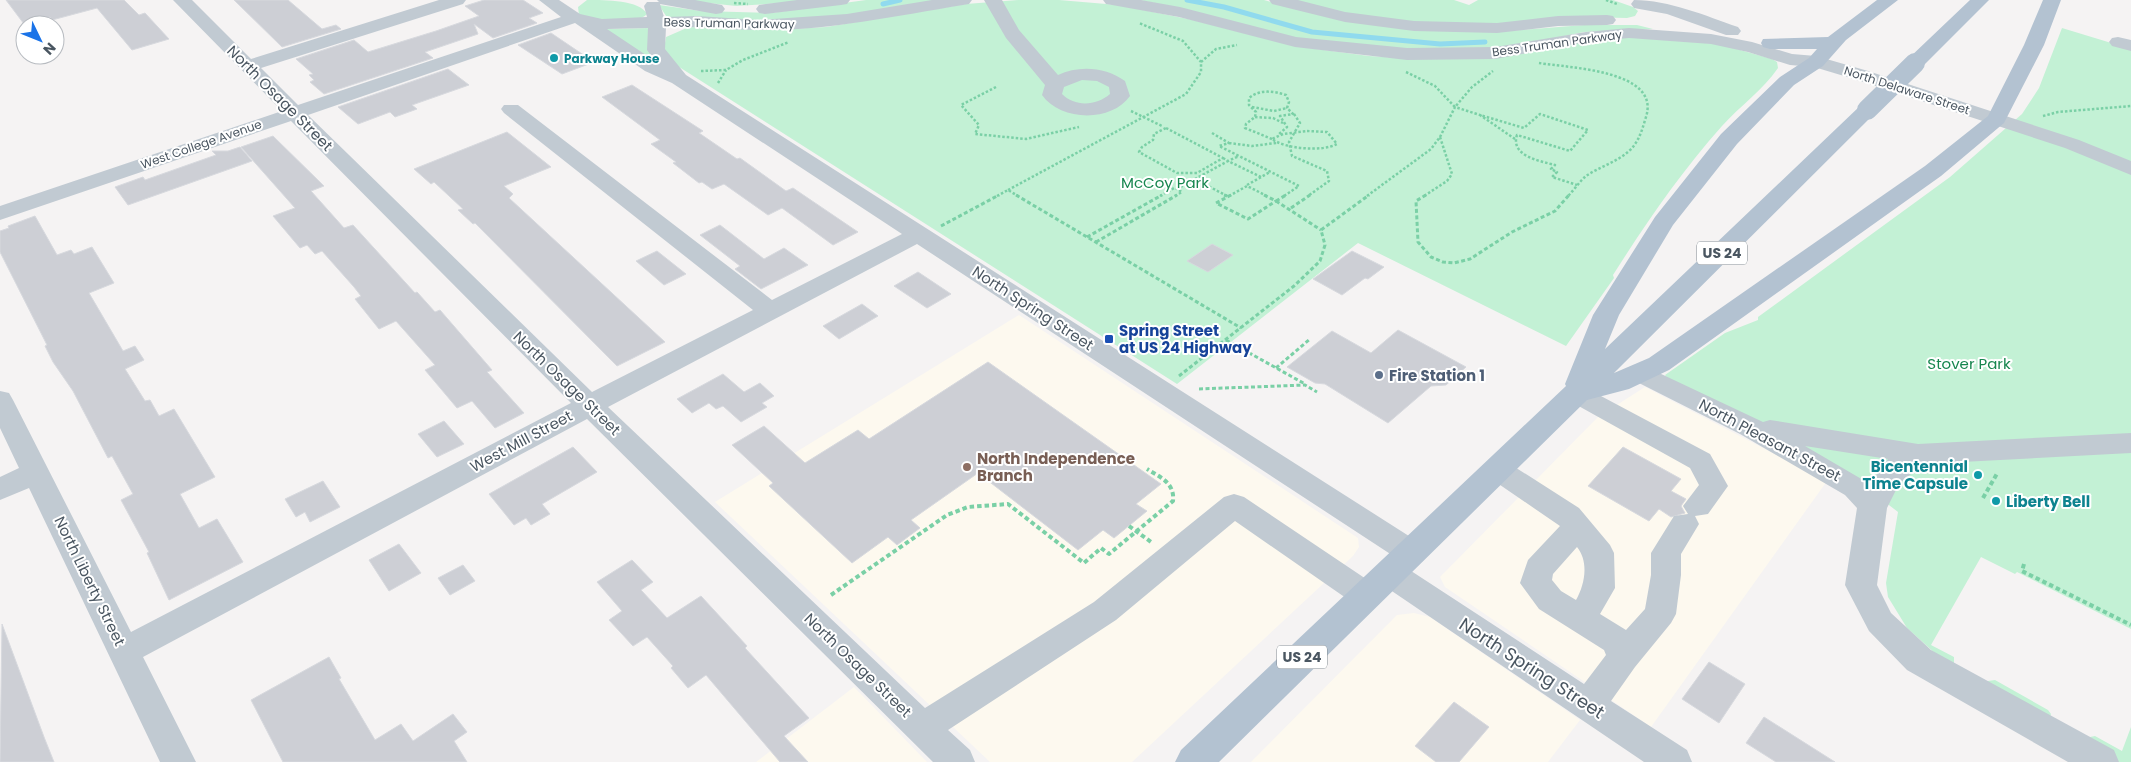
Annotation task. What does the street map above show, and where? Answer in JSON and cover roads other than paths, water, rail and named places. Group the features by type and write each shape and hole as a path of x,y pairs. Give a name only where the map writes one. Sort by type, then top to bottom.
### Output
{"main road":[{"path":"1575,393 1606,315 1663,222 1748,118 1797,72 1816,62 1832,43 1890,0"},
{"name":"US 24","path":"1194,762 1980,0"},
{"path":"1575,393 1620,382 1659,364 1925,177 1997,119 2034,45 2052,0"},
{"path":"1770,43 1832,43"}],"street":[{"name":"North Osage Street","path":"182,0 293,112 957,762"},
{"path":"248,66 457,0"},
{"name":"North Spring Street","path":"548,0 576,13 652,66 687,75"},
{"name":"North Spring Street","path":"651,0 657,22 656,50 687,75 1401,563 1588,706 1674,762"},
{"name":"Bess Truman Parkway","path":"666,0 701,7 732,10 766,9 841,0"},
{"name":"Bess Truman Parkway","path":"576,13 602,24 657,22 758,25 805,24 962,0"},
{"path":"993,0 998,11 1030,56 1055,84"},
{"name":"Bess Truman Parkway","path":"1112,0 1180,12 1295,42 1354,50 1456,55 1495,52 1586,37 1665,28 1752,47 1790,59 1816,62"},
{"name":"Bess Truman Parkway","path":"1278,0 1345,17 1414,26 1497,28 1558,21 1592,20 1744,35 1796,50 1816,62"},
{"path":"1634,2 1651,10 1665,28"},
{"path":"1634,2 1671,10 1744,35"},
{"name":"West College Avenue","path":"0,213 576,13"},
{"path":"656,41 670,31 702,22"},
{"name":"North Delaware Street","path":"1816,62 2072,144 2131,170"},
{"path":"511,109 770,311"},
{"name":"West Mill Street","path":"124,651 590,404 919,234"},
{"name":"North Pleasant Street","path":"1640,373 1750,427 1843,478 1866,497 1872,508"},
{"path":"1575,393 1700,461 1714,486 1691,515 1666,553 1666,575 1660,614 1623,657 1588,706"},
{"name":"North Liberty Street","path":"0,400 178,762"},
{"path":"1750,427 1918,454 2131,443"},
{"path":"1918,454 1900,463 1887,477 1872,508 1861,585 1880,622 1919,660 2101,762"},
{"path":"1497,470 1568,516 1599,553 1599,588 1581,619"},
{"path":"0,489 36,473"},
{"path":"923,729 958,704 1105,611 1234,505 1367,596"},
{"path":"1577,526 1539,569 1536,583 1550,600 1616,641 1623,657"}],"waterway":[{"path":"883,4 900,0"},
{"path":"1187,0 1224,7 1312,32 1440,44 1485,42"}],"place":[{"name":"Parkway House","path":"554,58"},
{"name":"Spring Street at US 24 Highway","path":"1109,339"},
{"name":"Fire Station 1","path":"1379,375"},
{"name":"North Independence Branch","path":"967,467"},
{"name":"Bicentennial Time Capsule","path":"1978,475"},
{"name":"Liberty Bell","path":"1996,501"}],"park label":[{"name":"McCoy Park","path":"1165,182"},
{"name":"Stover Park","path":"1969,363"}]}
